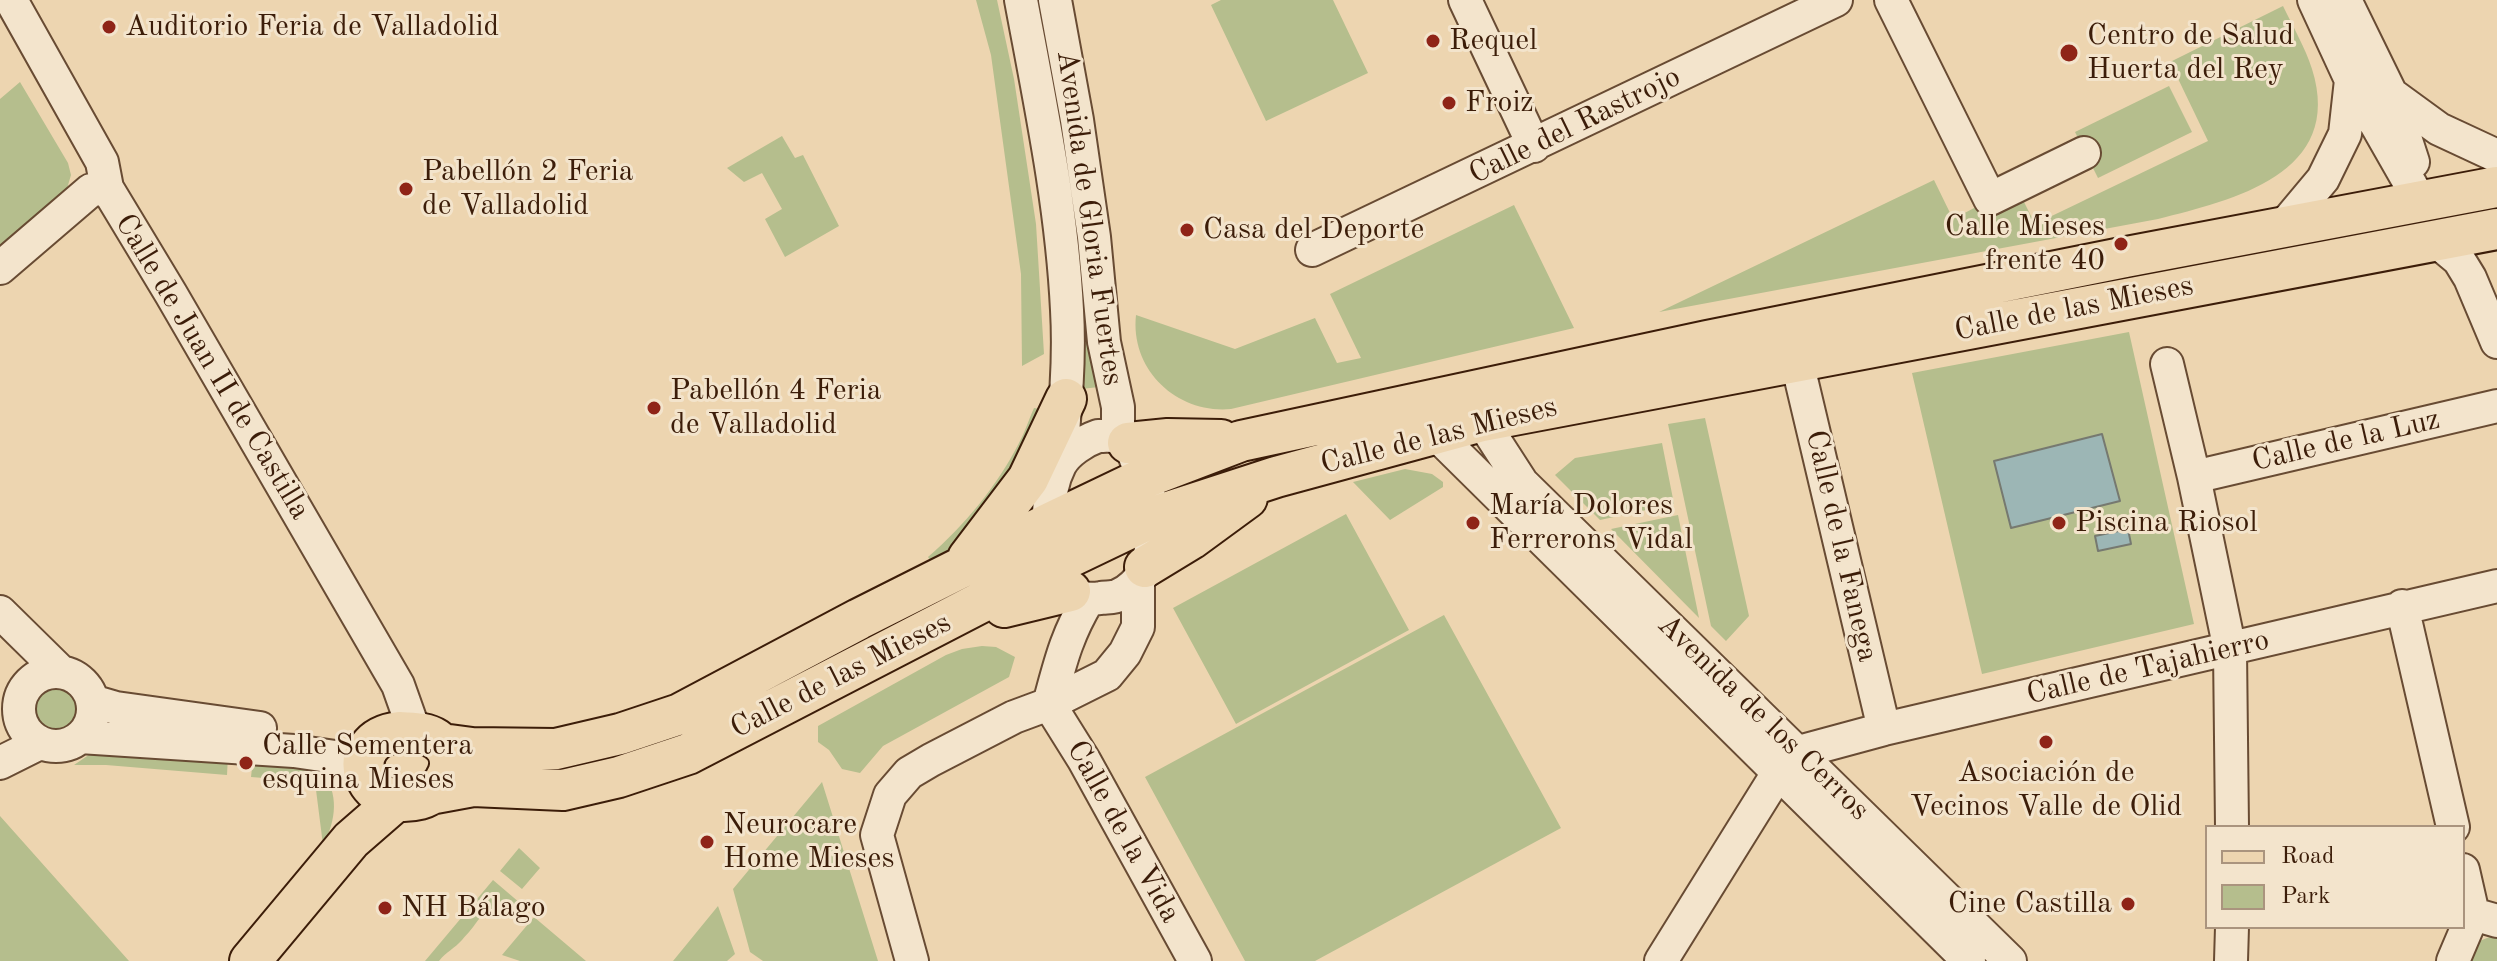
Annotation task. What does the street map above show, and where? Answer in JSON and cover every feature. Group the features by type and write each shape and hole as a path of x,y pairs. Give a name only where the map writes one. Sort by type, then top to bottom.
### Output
{"main road":[{"name":"Calle de las Mieses","path":"1438,416 1276,477 1153,517 1071,585 960,615 688,754 619,777 563,790 389,780 393,733 472,748 556,749 620,734 680,714 1050,523 1130,452 1168,439 1241,441 1438,416 1790,344 2282,228 2497,187"},
{"path":"1991,325 2021,304 2394,230 2412,223 2420,201 2497,219"},
{"name":"Calle de las Mieses","path":"1482,421 1540,411 1790,344 1991,325 2497,229"},
{"path":"1438,416 1482,421 1497,398 1512,389 1651,364 1756,338 1790,344"},
{"path":"961,568 1028,479 1066,399"},
{"path":"1141,574 1276,477"},
{"path":"250,961 351,840 389,780 445,782 450,769 449,758 428,738"}],"street":[{"name":"Calle de Juan II de Castilla","path":"11,0 102,162 107,188 428,738"},
{"name":"Avenida de Gloria Fuertes","path":"1021,0 1050,155 1067,311 1066,399 1060,463 1054,485 1050,543 1071,585"},
{"name":"Avenida de Gloria Fuertes","path":"1014,717 1049,704 1107,675 1125,653 1138,627 1141,574 1151,551 1153,517 1130,452 1104,342 1094,237 1055,0"},
{"path":"1465,0 1534,146"},
{"name":"Calle del Rastrojo","path":"1312,250 1836,0"},
{"path":"1891,0 1990,199 2084,153"},
{"path":"2314,0 2351,80 2420,201"},
{"path":"2345,0 2391,94 2410,148 2420,201"},
{"path":"2282,228 2323,179 2345,134 2351,80"},
{"path":"2391,94 2439,129 2497,156"},
{"path":"0,268 91,190 107,188"},
{"path":"2435,240 2459,260 2470,278 2497,342"},
{"name":"Calle de la Fanega","path":"1790,344 1884,729"},
{"path":"2167,364 2230,650 2232,825"},
{"name":"Calle de la Luz","path":"2194,477 2497,406"},
{"path":"1516,474 1515,447 1521,431 1540,411"},
{"name":"Avenida de los Cerros","path":"1438,416 1476,473 1717,709 1788,762 2010,961"},
{"path":"1476,473 1482,421"},
{"name":"Avenida de los Cerros","path":"1482,421 1522,483 1788,762 1969,961"},
{"path":"1060,463 1083,442 1098,436 1130,452"},
{"path":"1049,704 1071,627 1071,585 1119,596 1141,574"},
{"name":"Calle de Tajahierro","path":"1788,762 1884,729 2497,586"},
{"path":"2402,606 2453,825"},
{"path":"5,617 48,675 81,681 92,701 92,721 80,737 63,746 30,730 20,698 48,675"},
{"path":"912,961 877,835 890,795 909,773 1014,717 1061,660"},
{"name":"Calle de las Mieses","path":"92,701 389,780"},
{"name":"Calle de la Vida","path":"1049,704 1084,760 1195,961"},
{"path":"0,744 30,730"},
{"path":"0,763 30,730"},
{"path":"80,737 294,751 342,758 389,780"},
{"path":"1661,961 1788,762"},
{"path":"2453,961 2485,917 2465,874"},
{"path":"2231,961 2232,929"}],"green space":[{"path":"976,0 997,0 1014,79 1036,224 1044,354 1022,366 1021,274 991,55"},
{"path":"1031,0 1043,0 1048,23 1099,387 1081,389"},
{"path":"1221,0 1333,0 1368,73 1266,121 1211,5"},
{"path":"2283,6 2312,69 2318,105 2312,134 2298,158 2276,176 2248,191 2158,219 1659,312 1934,180 1953,219 1978,206 2022,198 2035,224 2208,141 2170,62"},
{"path":"20,82 68,163 71,175 66,192 0,250 0,99"},
{"path":"2169,86 2192,132 2098,178 2075,132"},
{"path":"782,136 795,158 803,155 839,226 785,257 765,219 782,209 762,173 744,182 727,168"},
{"path":"1514,205 1574,328 1231,409 1211,409 1176,396 1149,370 1141,354 1136,335 1136,315 1235,349 1315,318 1337,363 1361,358 1330,294"},
{"name":"Piscina Riosol","path":"2129,332 2194,624 1982,674 1912,373"},
{"path":"1034,408 1047,410 976,530 934,566 928,557 955,532 990,490 1019,443"},
{"path":"1705,418 1749,616 1726,641 1711,626 1668,424"},
{"path":"1662,443 1674,504 1600,520 1555,475 1575,458"},
{"path":"1405,469 1432,474 1443,482 1443,487 1390,520 1353,482"},
{"path":"1346,514 1409,630 1236,724 1173,608"},
{"path":"1678,515 1699,618 1611,529"},
{"path":"1444,615 1561,828 1315,961 1245,961 1145,777"},
{"path":"982,646 996,647 1015,657 1009,677 883,746 860,773 842,769 829,750 818,742 818,726 946,655"},
{"path":"56,684 73,691 80,708 73,725 56,732 39,725 32,708 39,691"},
{"path":"93,752 228,756 227,775 74,765"},
{"path":"253,759 321,771 331,788 334,807 331,826 323,845 315,782 251,777"},
{"path":"822,782 878,961 763,961 750,952 733,889"},
{"path":"0,816 129,961 0,961"},
{"path":"519,848 540,868 522,889 500,871"},
{"path":"493,880 520,903 488,911 439,961 425,961"},
{"path":"718,906 735,954 727,961 673,961"},
{"path":"534,917 586,961 520,961 502,955"},
{"path":"2497,936 2497,961 2463,961 2477,944"}],"water":[{"path":"2102,434 2120,501 2011,528 1994,461"},
{"path":"2128,529 2131,544 2098,551 2095,536"}],"place":[{"name":"Auditorio Feria de Valladolid","path":"109,27"},
{"name":"Requel","path":"1433,41"},
{"name":"Centro de Salud Huerta del Rey","path":"2069,53"},
{"name":"Froiz","path":"1449,103"},
{"name":"Pabellón 2 Feria de Valladolid","path":"406,189"},
{"name":"Casa del Deporte","path":"1187,230"},
{"name":"Calle Mieses frente 40","path":"2121,244"},
{"name":"Pabellón 4 Feria de Valladolid","path":"654,408"},
{"name":"María Dolores Ferrerons Vidal","path":"1473,523"},
{"name":"Piscina Riosol","path":"2059,523"},
{"name":"Asociación de Vecinos Valle de Olid","path":"2046,742"},
{"name":"Calle Sementera esquina Mieses","path":"246,763"},
{"name":"Neurocare Home Mieses","path":"707,842"},
{"name":"Cine Castilla","path":"2128,904"},
{"name":"NH Bálago","path":"385,908"}]}
